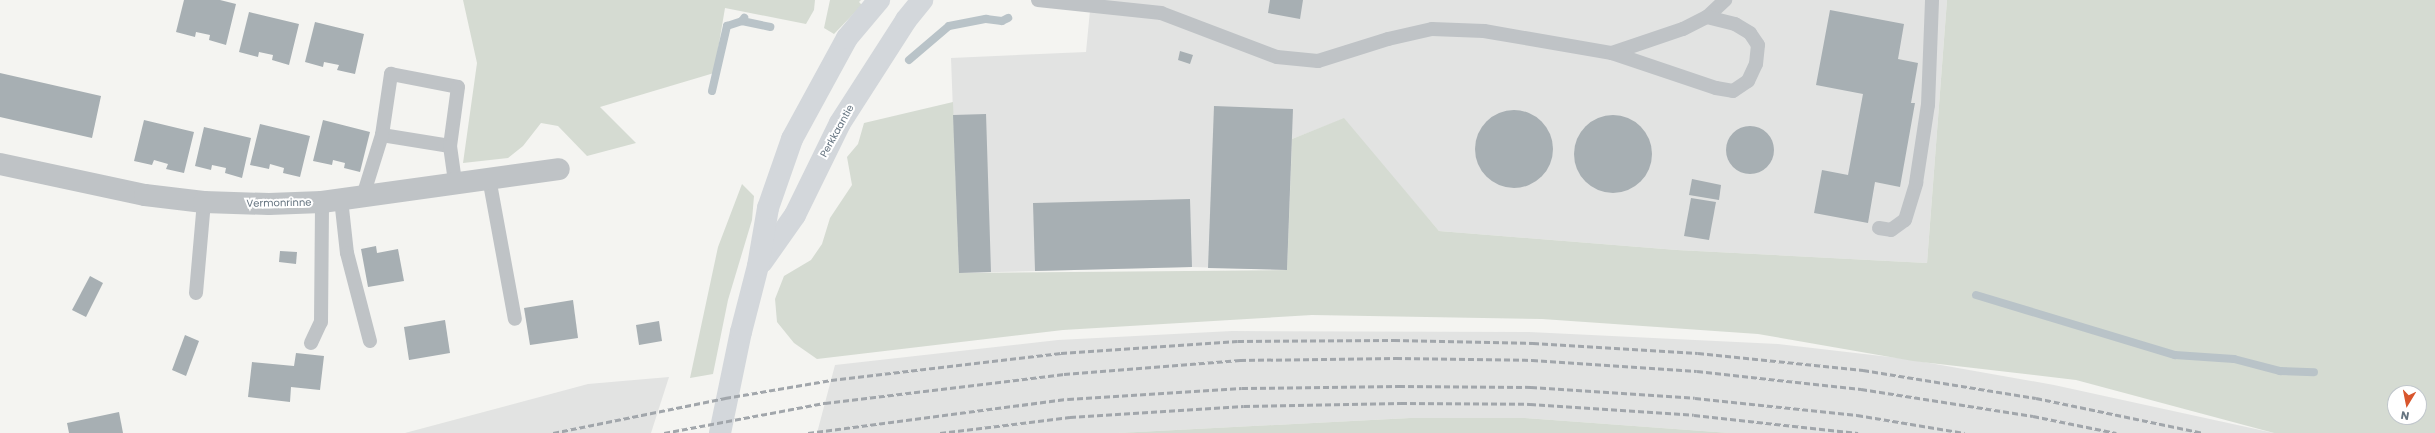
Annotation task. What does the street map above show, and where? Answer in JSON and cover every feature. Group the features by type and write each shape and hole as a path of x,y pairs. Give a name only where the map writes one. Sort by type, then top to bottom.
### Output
{"main road":[{"name":"Perkkaantie","path":"720,433 741,332 758,266 768,208 792,139 847,38 879,0"},
{"name":"Perkkaantie","path":"758,266 795,215 840,123 906,20 922,0"}],"street":[{"name":"Vermonrinne","path":"0,164 117,190 204,202 269,204 332,200 559,169"}],"lane":[{"path":"1038,0 1082,2 1160,14 1277,57 1318,61 1332,58 1388,39 1432,29 1484,31 1612,52 1716,88 1733,91 1748,81 1756,64 1758,45 1750,32 1735,24 1707,18"},
{"path":"1612,52 1683,29 1707,18 1725,0"},
{"path":"1879,228 1890,230 1905,220 1916,183 1928,105 1932,0"},
{"path":"363,196 382,135 391,74 458,87 450,146 455,183"},
{"path":"382,135 450,146"},
{"path":"489,178 515,319"},
{"path":"332,200 370,341"},
{"path":"311,343 321,322 332,200"},
{"path":"196,293 204,202"}],"shaded area":[{"path":"463,0 815,0 814,10 806,24 725,8 714,73 600,107 636,143 587,156 558,126 541,123 523,146 508,158 463,163 477,63"},
{"path":"830,0 861,0 859,2 862,5 834,34 824,28"},
{"path":"1091,0 1947,0 1927,263 1677,250 1439,231 1343,119 1292,139 1287,270 1192,267 959,273 951,58 1086,52"},
{"path":"1947,0 2435,0 2435,433 2274,433 2076,380 1913,361 1758,334 1542,319 1312,315 1063,330 817,359 794,343 777,322 775,299 784,276 811,260 822,244 830,218 852,185 847,157 858,144 864,123 953,102 959,273 1287,270 1292,139 1344,118 1439,231 1677,250 1927,263"},
{"path":"742,184 754,196 752,220 728,300 713,374 690,378 718,247"},
{"path":"1232,331 1529,332 1778,344 1907,359 2054,385 2274,433 1730,433 1525,418 1410,418 1118,433 817,433 835,365 1058,340"},
{"path":"669,377 651,433 405,433 588,384"},
{"path":"1410,418 1525,418 1730,433 1118,433"}],"building":[{"path":"184,0 220,0 236,4 226,45 209,40 210,35 196,32 195,37 176,32"},
{"path":"1270,0 1303,0 1300,19 1268,13"},
{"path":"1830,10 1904,24 1898,59 1918,63 1911,103 1915,103 1900,187 1875,182 1868,223 1814,213 1822,170 1848,175 1863,94 1816,85"},
{"path":"249,12 299,24 289,65 272,60 273,55 259,52 258,57 239,52"},
{"path":"315,22 364,34 355,74 337,70 339,65 324,62 323,67 305,62"},
{"path":"1180,51 1193,55 1190,64 1178,60"},
{"path":"0,73 101,96 92,138 0,117"},
{"path":"1214,106 1293,109 1287,270 1208,268"},
{"path":"1514,110 1529,113 1542,121 1550,134 1553,149 1550,164 1542,177 1529,185 1514,188 1499,185 1486,177 1478,164 1475,149 1478,134 1486,121 1499,113"},
{"path":"986,114 991,272 959,273 953,115"},
{"path":"1613,115 1628,118 1641,126 1649,139 1652,154 1649,169 1641,182 1628,190 1613,193 1598,190 1585,182 1577,169 1574,154 1577,139 1585,126 1598,118"},
{"path":"144,120 194,132 184,173 166,169 168,164 154,160 152,165 134,161"},
{"path":"323,120 370,132 360,172 344,168 345,163 333,160 332,165 313,161"},
{"path":"260,124 310,136 300,177 283,173 284,168 270,164 269,169 250,165"},
{"path":"1745,126 1755,126 1767,133 1774,145 1774,155 1767,167 1755,174 1745,174 1737,170 1730,163 1726,155 1726,145 1730,137 1737,130"},
{"path":"204,127 251,138 242,178 225,173 226,168 212,165 211,170 195,166"},
{"path":"1692,179 1721,185 1719,200 1689,195"},
{"path":"1691,198 1716,202 1709,240 1684,236"},
{"path":"1190,199 1192,267 1035,271 1033,203"},
{"path":"376,246 377,253 398,249 404,281 368,287 361,249"},
{"path":"280,251 297,252 296,264 279,262"},
{"path":"90,276 103,283 86,317 72,310"},
{"path":"573,300 578,338 530,345 524,308"},
{"path":"445,320 450,353 409,360 404,327"},
{"path":"659,321 662,341 639,345 636,325"},
{"path":"185,335 199,341 186,376 172,370"},
{"path":"296,353 324,356 320,390 291,387 290,402 248,397 252,362 294,366"},
{"path":"119,412 123,433 69,433 67,423"}],"waterway":[{"path":"712,91 727,26 742,21 744,18"},
{"path":"909,60 949,26 986,19 1002,21 1008,18"},
{"path":"742,21 770,27"},
{"path":"1976,295 2175,355 2234,359 2280,371 2314,372"}],"railway":[{"path":"553,433 725,398 831,380 1061,353 1238,341 1394,340 1533,343 1698,353 1863,370 2036,398 2203,433"},
{"path":"664,433 825,403 1064,374 1240,360 1396,358 1532,360 1697,371 1861,389 2033,416 2116,433"},
{"path":"808,433 1068,399 1242,388 1399,386 1531,387 1695,398 1857,415 1964,433"},
{"path":"940,433 1070,417 1244,406 1401,403 1530,404 1694,415 1858,433"}]}
